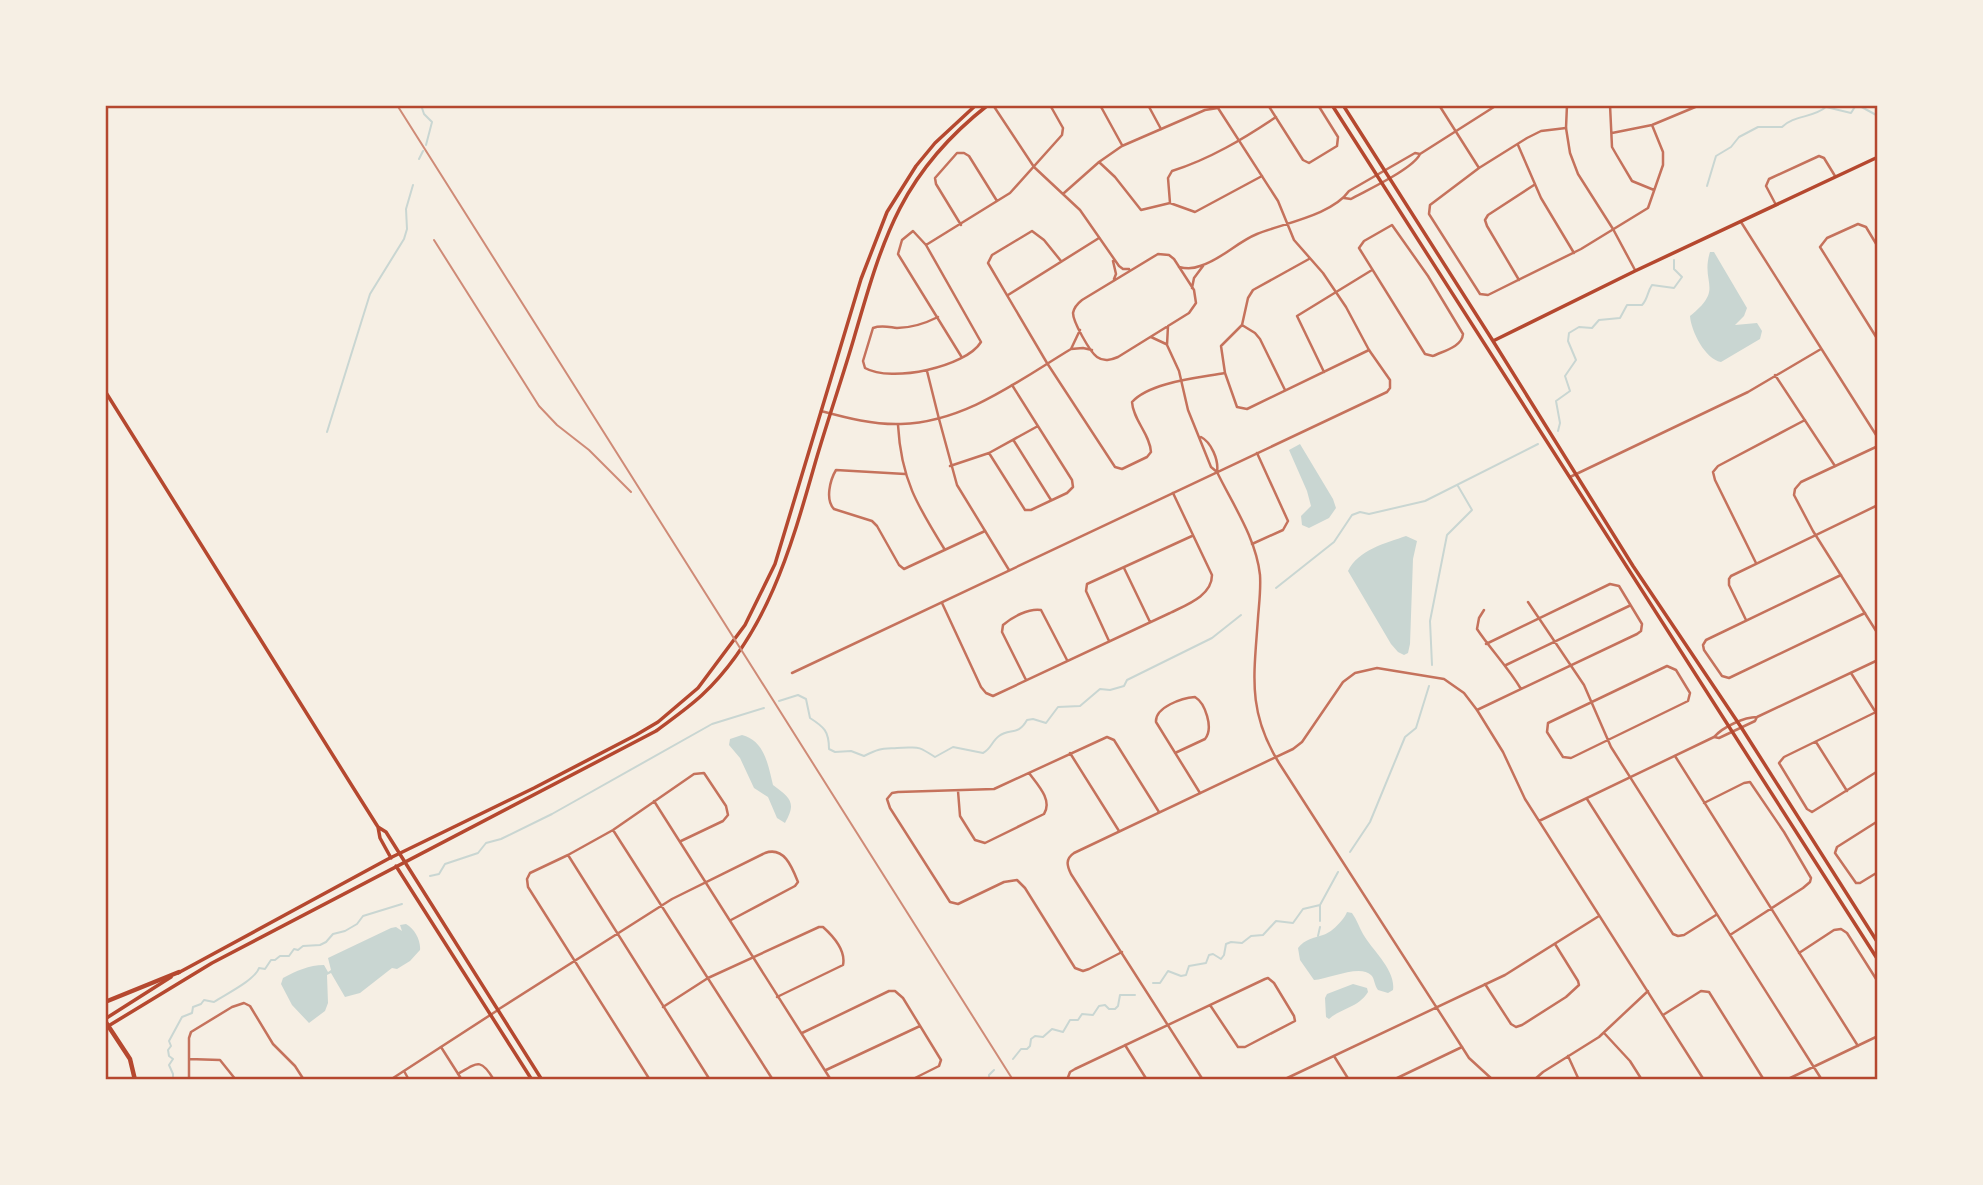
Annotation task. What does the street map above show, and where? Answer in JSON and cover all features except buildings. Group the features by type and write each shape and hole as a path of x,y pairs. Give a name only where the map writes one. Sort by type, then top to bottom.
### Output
{"highway":[{"path":"105,1002 179,972"},
{"path":"106,1023 130,1059 135,1080"}],"main road":[{"path":"106,1023 179,972 390,858 636,735 658,722 698,688 745,625 775,564 861,279 887,212 916,166 935,143 976,105"},
{"path":"106,1023 212,962 656,730 686,710 712,685 745,643 780,575 889,228 930,160 963,125 990,105"},
{"path":"1332,105 1878,960"},
{"path":"1343,105 1549,428 1633,566 1739,725 1878,943"},
{"path":"1493,341 1878,157"},
{"path":"105,391 378,827 380,838 390,858"},
{"path":"378,827 386,832 542,1080"},
{"path":"396,866 532,1080"}],"street":[{"path":"990,105 1034,167 1064,193 1084,216 1112,258 1123,269 1133,268"},
{"path":"926,245 998,202 1016,188 1062,135 1063,128 1050,105"},
{"path":"1100,105 1122,146"},
{"path":"1148,105 1161,129"},
{"path":"1268,105 1303,160 1311,163 1337,146 1339,139 1318,105"},
{"path":"1439,105 1479,168"},
{"path":"1344,198 1351,199 1389,177 1497,105"},
{"path":"1567,105 1566,128 1570,153 1578,174 1635,271"},
{"path":"1610,105 1614,151 1632,181 1654,190"},
{"path":"1612,133 1652,125 1700,105"},
{"path":"792,673 1387,391 1391,386 1385,370 1368,350 1337,293 1294,240 1278,201 1222,111 1213,107 1122,146 1064,193"},
{"path":"1170,203 1168,178 1172,172 1204,160 1240,141 1276,117"},
{"path":"1566,128 1541,131 1479,168 1430,205 1429,214 1480,295 1488,295 1574,253 1648,208 1664,159 1652,125"},
{"path":"1518,145 1534,185 1574,253"},
{"path":"961,225 935,178 957,153 969,156 998,202"},
{"path":"1179,267 1192,269 1204,265 1244,241 1325,209 1378,174 1415,153 1420,154"},
{"path":"1776,205 1766,187 1767,181 1816,156 1824,158 1835,177"},
{"path":"1099,162 1123,186 1139,209 1170,203 1195,212 1262,176"},
{"path":"1520,280 1485,220 1488,215 1534,185"},
{"path":"1741,222 1878,438"},
{"path":"1878,247 1864,225 1858,224 1827,238 1820,247 1878,340"},
{"path":"1392,225 1462,331 1461,342 1433,356 1425,354 1372,270 1359,246 1392,225"},
{"path":"938,317 914,326 875,327 871,331 863,361 867,369 897,374 927,371 961,356 980,345 981,339 926,245 913,231 901,240 898,254 938,317 961,356"},
{"path":"1061,261 1044,240 1032,231 992,255 988,263 1047,363 1113,464 1120,469 1147,457 1151,452 1150,443 1132,409 1133,400 1154,388 1225,373"},
{"path":"1008,295 1099,238"},
{"path":"1162,253 1172,257 1179,267 1196,299 1193,308 1111,360 1100,359 1074,318 1075,307 1079,302 1155,255 1162,253"},
{"path":"1112,258 1116,274 1112,281"},
{"path":"1309,259 1253,290 1248,298 1242,325 1221,346 1230,392 1240,409 1247,409 1368,350"},
{"path":"1192,288 1194,278 1204,265"},
{"path":"1324,372 1297,317 1372,270"},
{"path":"1242,325 1260,339 1285,390"},
{"path":"1168,326 1167,345 1183,382 1188,410 1211,467 1217,472 1256,557 1260,587 1253,695 1258,718 1276,758 1469,1058 1493,1080"},
{"path":"1071,349 1080,330"},
{"path":"1151,337 1158,338 1167,345"},
{"path":"821,411 863,421 898,425 939,419 977,404 1071,349 1092,350"},
{"path":"1570,477 1748,392 1821,349"},
{"path":"927,371 957,485 1009,570"},
{"path":"1775,375 1835,466"},
{"path":"989,453 1025,510 1031,510 1071,491 1073,483 1012,385"},
{"path":"1756,564 1713,472 1718,466 1805,420"},
{"path":"898,425 905,474 914,498 945,550"},
{"path":"950,466 989,453 1038,426"},
{"path":"1201,437 1207,440 1218,464 1217,472"},
{"path":"1014,441 1052,500"},
{"path":"1878,446 1801,482 1795,489 1796,501 1878,634"},
{"path":"1252,544 1283,530 1288,521 1257,453"},
{"path":"905,474 836,470 829,498 830,505 834,509 872,521 901,568 908,568 985,531"},
{"path":"942,602 986,693 995,695 1150,623 1196,600 1210,587 1212,576 1172,493"},
{"path":"1746,620 1729,585 1729,579 1878,505"},
{"path":"1109,641 1085,587 1087,583 1193,536"},
{"path":"1124,568 1150,623"},
{"path":"1841,575 1706,640 1703,645 1722,676 1727,678 1864,613"},
{"path":"1477,710 1641,631 1642,624 1619,586 1610,584 1486,643"},
{"path":"1528,602 1584,685 1608,740 1630,778 1822,1080"},
{"path":"1506,665 1631,605"},
{"path":"1026,680 1002,632 1003,625 1011,620 1035,609 1041,610 1067,660"},
{"path":"1484,610 1477,625 1486,643 1506,665 1521,689"},
{"path":"1539,821 1878,660"},
{"path":"1667,666 1676,670 1690,693 1685,704 1568,759 1563,757 1547,732 1547,726 1551,721 1591,702 1667,666"},
{"path":"1203,1080 1067,865 1070,855 1276,758 1302,742 1343,682 1355,673 1377,668 1444,679 1464,693 1503,752 1520,790 1539,821 1704,1080"},
{"path":"1851,673 1877,714 1782,758 1779,766 1810,811 1815,811 1878,771"},
{"path":"1175,753 1205,739 1209,734 1210,728 1201,701 1195,696 1159,711 1156,722 1199,793"},
{"path":"1122,953 1083,971 1075,968 1025,888 1017,880 1011,879 958,904 950,902 887,802 889,795 898,792 994,789 1103,737 1111,738 1159,812"},
{"path":"1816,742 1847,791"},
{"path":"1070,753 1119,831"},
{"path":"1675,756 1857,1046"},
{"path":"650,1080 528,887 527,879 530,873 613,830 694,774 704,773 726,806 728,815 723,821 681,841"},
{"path":"958,791 960,816 975,840 985,843 1044,814 1047,809 1046,800 1029,773"},
{"path":"1704,803 1749,782 1784,832 1811,880 1803,888 1730,934"},
{"path":"1587,799 1673,934 1684,935 1717,914"},
{"path":"654,801 831,1080"},
{"path":"1878,821 1837,847 1835,851 1853,882 1860,883 1878,872"},
{"path":"613,830 773,1080"},
{"path":"390,1080 662,906 706,881 774,850 779,852 790,866 797,882 792,890 731,920"},
{"path":"568,855 710,1080"},
{"path":"390,858 396,866"},
{"path":"1283,1080 1504,975 1599,916"},
{"path":"663,1007 709,978 819,927 826,929 844,959 840,966 777,997"},
{"path":"1799,953 1835,930 1842,929 1878,982"},
{"path":"1485,984 1511,1024 1522,1026 1566,997 1578,985 1555,944"},
{"path":"1067,1080 1070,1072 1125,1045 1210,1005 1268,978 1272,979 1295,1021 1245,1047 1238,1047 1210,1005"},
{"path":"802,1033 892,991 898,992 941,1063 934,1070 911,1080"},
{"path":"1663,1015 1701,991 1709,992 1764,1080"},
{"path":"1534,1080 1604,1032 1648,992"},
{"path":"189,1080 191,1032 232,1007 244,1003 250,1006 273,1044 295,1066 304,1080"},
{"path":"827,1070 920,1026"},
{"path":"1604,1032 1630,1061 1642,1080"},
{"path":"1786,1080 1878,1036"},
{"path":"1125,1045 1147,1080"},
{"path":"441,1047 461,1080"},
{"path":"1393,1080 1462,1047"},
{"path":"1334,1056 1349,1080"},
{"path":"1568,1056 1579,1080"},
{"path":"189,1059 219,1060 236,1080"},
{"path":"458,1074 472,1065 480,1064 485,1066 494,1080"},
{"path":"404,1071 409,1080"},
{"path":"1294,1075 1297,1080"}],"shaded area":[{"path":"1710,252 1714,252 1747,308 1744,316 1735,325 1757,323 1762,331 1760,339 1721,362 1704,350 1693,329 1690,316 1700,307 1709,292"},
{"path":"1300,444 1336,508 1329,518 1309,528 1302,525 1301,516 1311,506 1289,450"},
{"path":"1406,536 1417,541 1413,559 1410,644 1408,653 1404,655 1391,644 1348,571 1365,553"},
{"path":"742,735 761,748 773,785 790,801 791,810 785,823 777,818 768,797 754,788 740,758 729,745 730,739"},
{"path":"1347,912 1352,913 1391,975 1393,990 1388,993 1378,990 1371,975 1366,972 1352,971 1314,980 1300,960 1298,948 1310,939 1330,932"},
{"path":"406,924 415,932 420,947 410,961 397,969 392,968 360,993 345,997 331,973 327,975 328,1003 325,1011 309,1023 292,1005 281,984 283,978 318,965 324,965 328,972 331,970 328,958 391,928 396,927 402,931 400,925"},
{"path":"1353,984 1367,988 1368,992 1354,1005 1329,1019 1326,1017 1327,994"}],"waterway":[{"path":"421,105 424,114 432,122 426,145"},
{"path":"1707,186 1716,156 1731,147 1739,137 1758,127 1782,127 1792,120 1826,107 1851,113 1856,105"},
{"path":"1858,105 1878,116"},
{"path":"419,159 423,151"},
{"path":"327,432 370,294 404,239 407,229 406,209 413,185"},
{"path":"1558,431 1560,423 1556,401 1570,391 1565,376 1576,360 1568,341 1569,333 1579,327 1592,328 1599,320 1620,318 1627,305 1642,305 1652,285 1674,288 1682,277 1674,269 1674,260"},
{"path":"1276,588 1334,542 1352,515 1360,512 1369,514 1425,501 1538,444"},
{"path":"1432,665 1430,621 1447,535 1472,510 1458,486"},
{"path":"779,701 798,695 806,699 810,718 825,730 829,749 835,752 851,751 864,756 880,749 913,747 935,757 953,747 983,753 999,736 1017,730 1027,720 1046,723 1058,707 1080,706 1100,689 1110,690 1124,686 1127,680 1212,638 1241,615"},
{"path":"1350,852 1370,822 1405,737 1416,728 1429,686"},
{"path":"430,876 439,874 445,864 478,853 486,843 501,839 552,814 712,724 764,708"},
{"path":"1320,921 1320,905 1338,872"},
{"path":"173,1080 169,1065 173,1059 169,1056 169,1041 182,1017 192,1013 193,1007 204,1000 214,1002 252,977 259,968 265,969 271,960 289,956 294,949 298,950 303,946 320,945 333,934 357,924 363,916 402,904"},
{"path":"1153,983 1160,983 1168,971 1186,975 1189,966 1206,963 1209,955 1213,954 1221,959 1226,944 1242,943 1251,936 1263,935 1276,921 1293,923 1303,909 1320,905"},
{"path":"1318,936 1320,927"},
{"path":"1013,1059 1021,1049 1030,1046 1031,1039 1035,1036 1043,1037 1052,1029 1063,1032 1070,1020 1078,1020 1082,1014 1093,1015 1099,1006 1115,1009 1120,995 1135,995"},
{"path":"989,1080 989,1075 994,1070"}],"railway":[{"path":"397,105 1013,1080"},
{"path":"434,240 539,406 631,492"}]}
